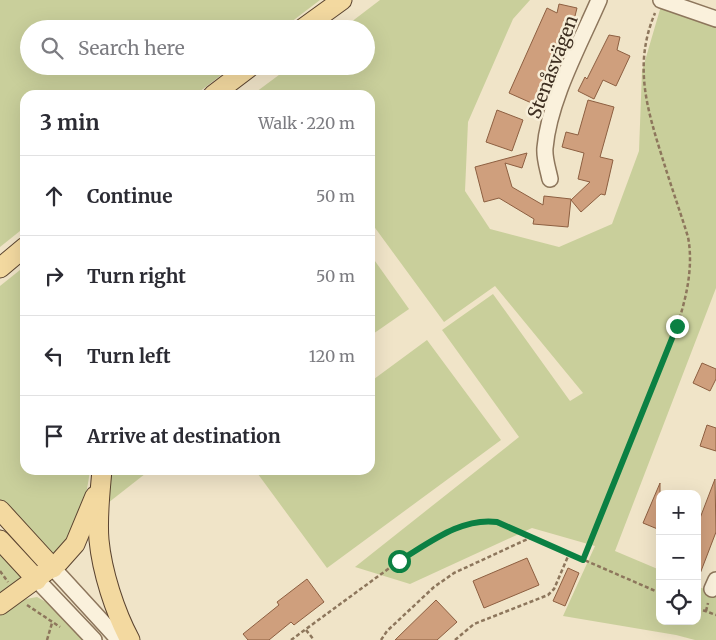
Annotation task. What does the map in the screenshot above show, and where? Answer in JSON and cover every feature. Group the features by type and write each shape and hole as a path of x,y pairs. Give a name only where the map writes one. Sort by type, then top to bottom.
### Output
{"main road":[{"path":"314,20 342,0"},
{"path":"220,90 239,75"},
{"path":"0,268 20,251"},
{"path":"0,605 53,568 75,544 101,477"},
{"path":"101,477 99,508 101,550 106,576 130,640"},
{"path":"0,510 53,568"},
{"path":"0,540 37,580"}],"street":[{"name":"Stenåsvägen","path":"550,179 545,150 549,126 567,73 600,0"},
{"path":"664,3 716,19"},
{"path":"53,568 119,640"},
{"path":"37,580 94,640"}],"path":[{"path":"583,560 677,326 690,277 688,237 657,140 644,91 644,50 650,24 664,3"},
{"path":"291,640 399,561 440,536 478,521 497,522 656,592"},
{"path":"380,640 387,630 427,594 454,573 532,538"},
{"path":"455,640 474,624 548,595 554,589 570,554"},
{"path":"0,570 25,603 62,628"},
{"path":"701,609 716,615"},
{"path":"47,640 52,622"},
{"path":"305,629 314,640"}],"green space":[{"path":"0,0 320,0 294,20 20,20 20,75 221,75 202,90 20,90 20,231 0,247"},
{"path":"380,0 530,0 513,19 468,122 465,191 490,229 559,247 612,224 639,151 642,71 661,6 716,24 716,288 615,551 656,568 656,625 701,625 701,588 716,594 716,640 695,640 676,635 563,616 595,546 532,528 410,584 355,567 519,437 442,330 493,294 570,401 583,393 495,286 444,322 375,228 375,90 259,90 279,75 375,75 375,20 354,20"},
{"path":"375,261 409,309 375,333"},
{"path":"20,270 20,475 89,475 83,506 74,528 68,538 51,555 0,500 0,286"},
{"path":"427,340 501,440 327,568 259,475 375,475 375,378"},
{"path":"100,475 144,475 99,510"},
{"path":"0,548 26,575 0,593"},
{"path":"37,597 55,607 86,640 0,640 0,616 26,599"}],"building":[{"path":"559,4 577,8 536,105 509,93 547,8 557,13"},
{"path":"609,35 620,37 617,50 630,56 616,86 603,80 594,99 578,91 585,77 587,79"},
{"path":"588,100 614,107 600,157 613,160 605,195 601,194 581,212 571,200 590,182 578,179 584,153 562,147 566,132 578,135"},
{"path":"497,110 523,120 512,151 486,142"},
{"path":"527,153 522,168 505,163 512,187 543,205 544,196 571,199 568,227 533,224 534,219 499,198 484,202 475,167"},
{"path":"702,363 716,369 716,379 710,391 693,383"},
{"path":"707,425 716,428 716,451 700,446"},
{"path":"715,479 716,532 701,571 701,535 701,516"},
{"path":"656,492 656,528 643,523"},
{"path":"527,558 539,585 484,608 473,581"},
{"path":"568,568 579,573 565,606 553,601"},
{"path":"307,579 324,602 294,625 291,622 269,640 248,640 243,634 279,605 277,602"},
{"path":"436,600 457,622 437,640 395,640"}],"route":[{"path":"399,561 440,536 478,521 497,522 583,560 677,326"}]}
